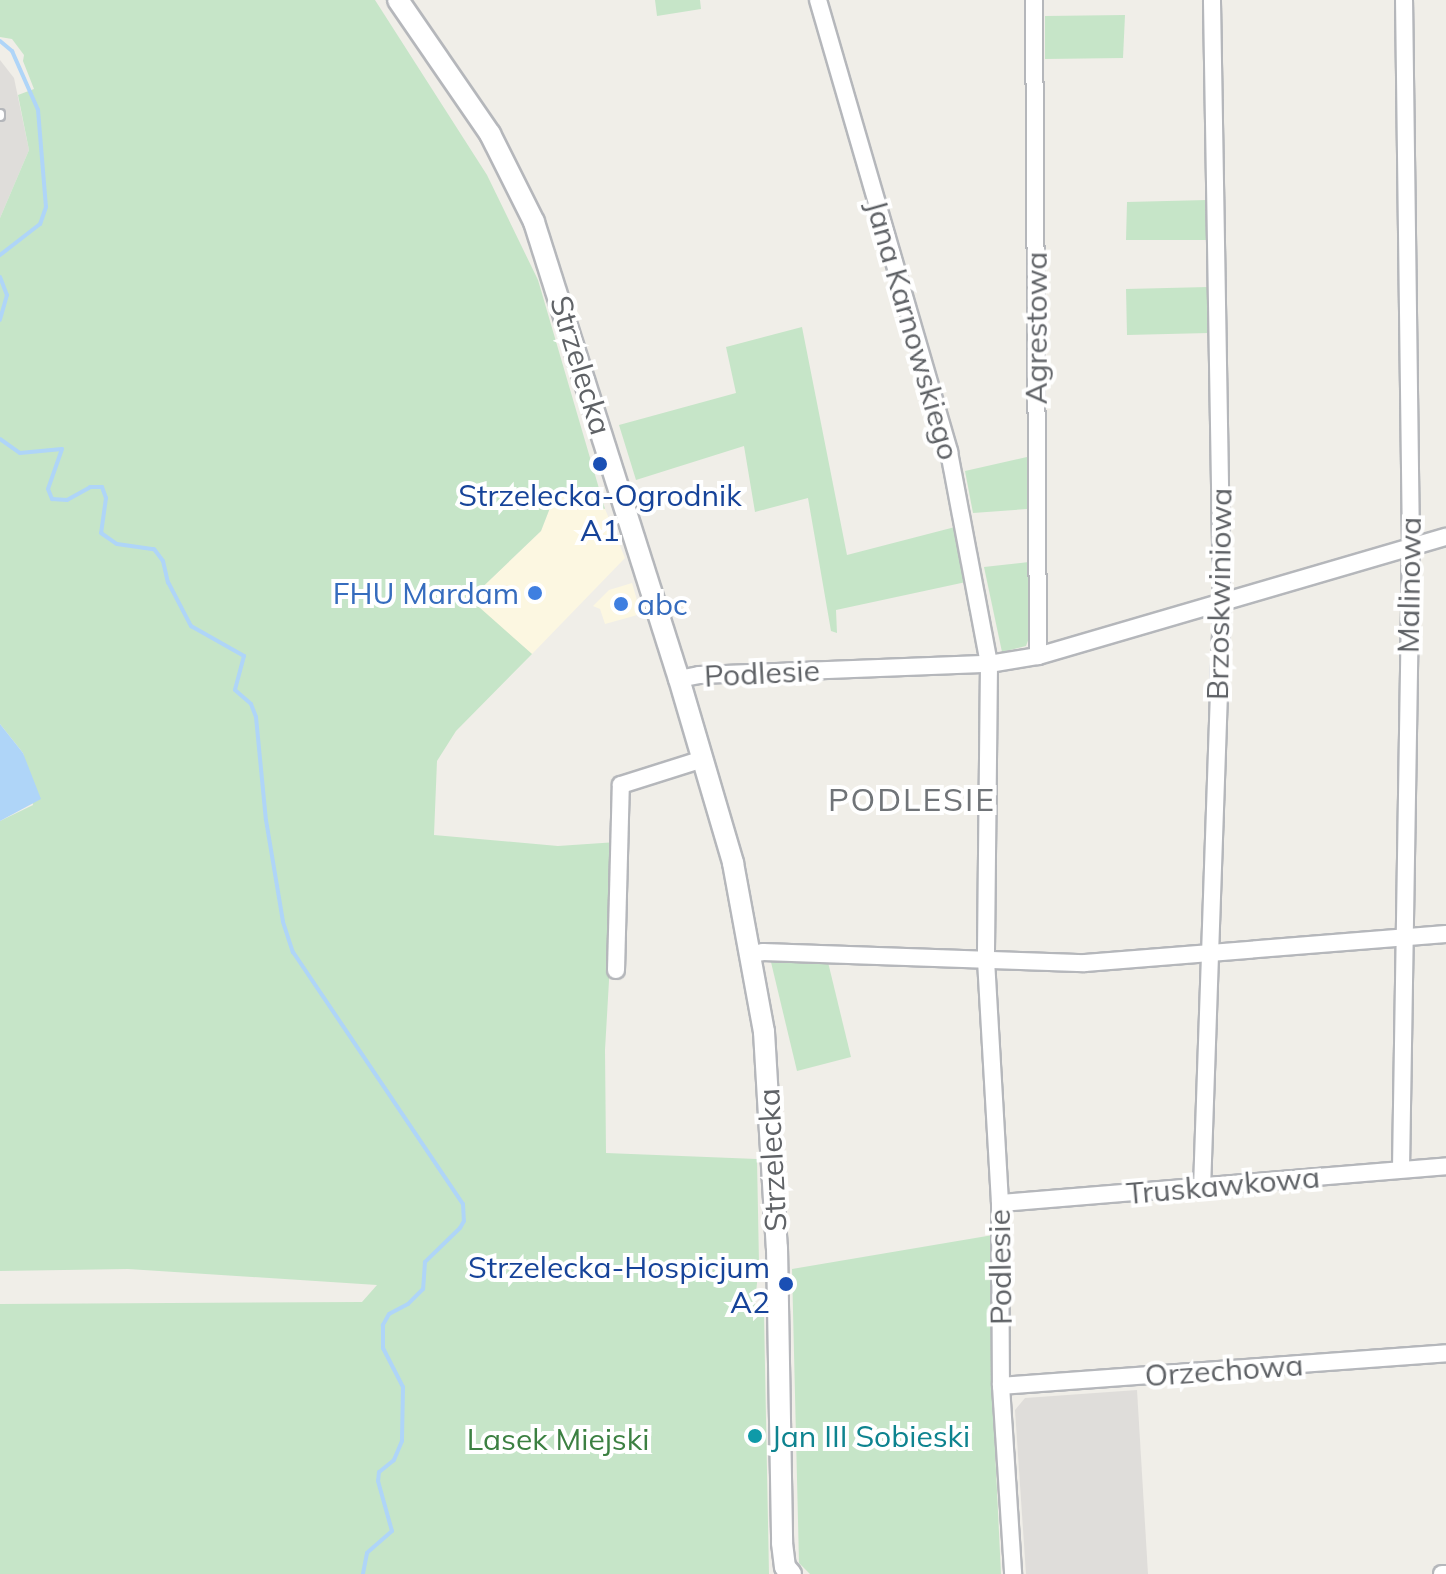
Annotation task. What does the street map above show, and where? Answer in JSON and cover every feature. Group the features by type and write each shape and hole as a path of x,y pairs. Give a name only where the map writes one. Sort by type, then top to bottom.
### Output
{"street":[{"name":"Strzelecka","path":"398,0 490,134 534,222 679,679 733,863 764,1032 772,1142 787,1572"},
{"name":"Jana Karnowskiego","path":"818,0 949,452 989,664"},
{"name":"Agrestowa","path":"1034,0 1038,656"},
{"name":"Brzoskwiniowa","path":"1202,1189 1222,605 1212,0"},
{"name":"Malinowa","path":"1401,1169 1411,547 1404,0"},
{"name":"Podlesie","path":"679,679 699,675 989,664 1038,656 1222,605 1446,537"},
{"name":"Podlesie","path":"989,664 986,960 1000,1203 1001,1386 1013,1574"},
{"path":"616,970 621,785 703,759"},
{"path":"752,954 1085,963 1446,934"},
{"name":"Truskawkowa","path":"1000,1203 1202,1189 1446,1166"},
{"name":"Orzechowa","path":"1001,1386 1446,1353"}],"shaded area":[{"path":"0,60 14,78 29,150 0,218"},
{"path":"555,495 605,509 625,558 532,654 469,600 541,531"},
{"path":"632,583 641,614 605,624 600,609 593,606 609,590"},
{"path":"1137,1390 1148,1574 1026,1574 1015,1410 1025,1398"}],"green space":[{"name":"Lasek Miejski","path":"0,0 375,0 487,175 538,280 605,509 555,495 541,531 470,599 532,654 456,731 437,761 434,835 558,846 617,842 605,1050 606,1153 757,1159 759,1264 754,1312 764,1314 769,1574 0,1574 0,1304 362,1302 377,1285 128,1269 0,1271 0,821 33,805 23,753 0,724 0,218 29,150 18,95 34,89 23,61 24,55 12,39 0,37"},
{"path":"655,0 700,0 701,9 657,16"},
{"path":"1125,15 1123,58 1045,59 1045,16"},
{"path":"1207,200 1207,240 1126,240 1127,202"},
{"path":"1208,287 1209,333 1127,335 1126,289"},
{"path":"802,327 847,555 955,527 966,582 836,610 837,633 831,631 808,498 755,512 744,446 636,480 619,425 736,393 726,347"},
{"path":"1027,457 1027,509 973,513 965,471"},
{"path":"1029,562 1029,638 1026,646 1002,652 984,567"},
{"path":"770,958 827,958 851,1057 797,1071"},
{"path":"993,1235 992,1387 1001,1574 810,1574 799,1563 792,1269"}],"water":[{"path":"0,724 23,753 41,799 0,821"}],"waterway":[{"path":"0,41 12,51 38,110 46,207 40,224 0,255"},
{"path":"0,277 7,295 0,320"},
{"path":"0,439 20,453 62,449 48,489 52,499 67,500 90,487 102,487 106,498 101,533 117,544 154,549 163,561 168,582 191,626 244,656 235,690 251,704 256,717 266,820 283,922 293,952 463,1204 464,1221 460,1228 425,1262 423,1289 408,1304 389,1314 383,1325 383,1348 403,1387 402,1441 394,1460 379,1472 378,1481 392,1531 367,1553 363,1574"}],"place":[{"name":"Strzelecka-Ogrodnik A1","path":"600,464"},
{"name":"FHU Mardam","path":"535,593"},
{"name":"abc","path":"621,604"},
{"name":"Strzelecka-Hospicjum A2","path":"786,1284"},
{"name":"Jan III Sobieski","path":"755,1436"}],"district":[{"name":"PODLESIE","path":"912,799"}]}
